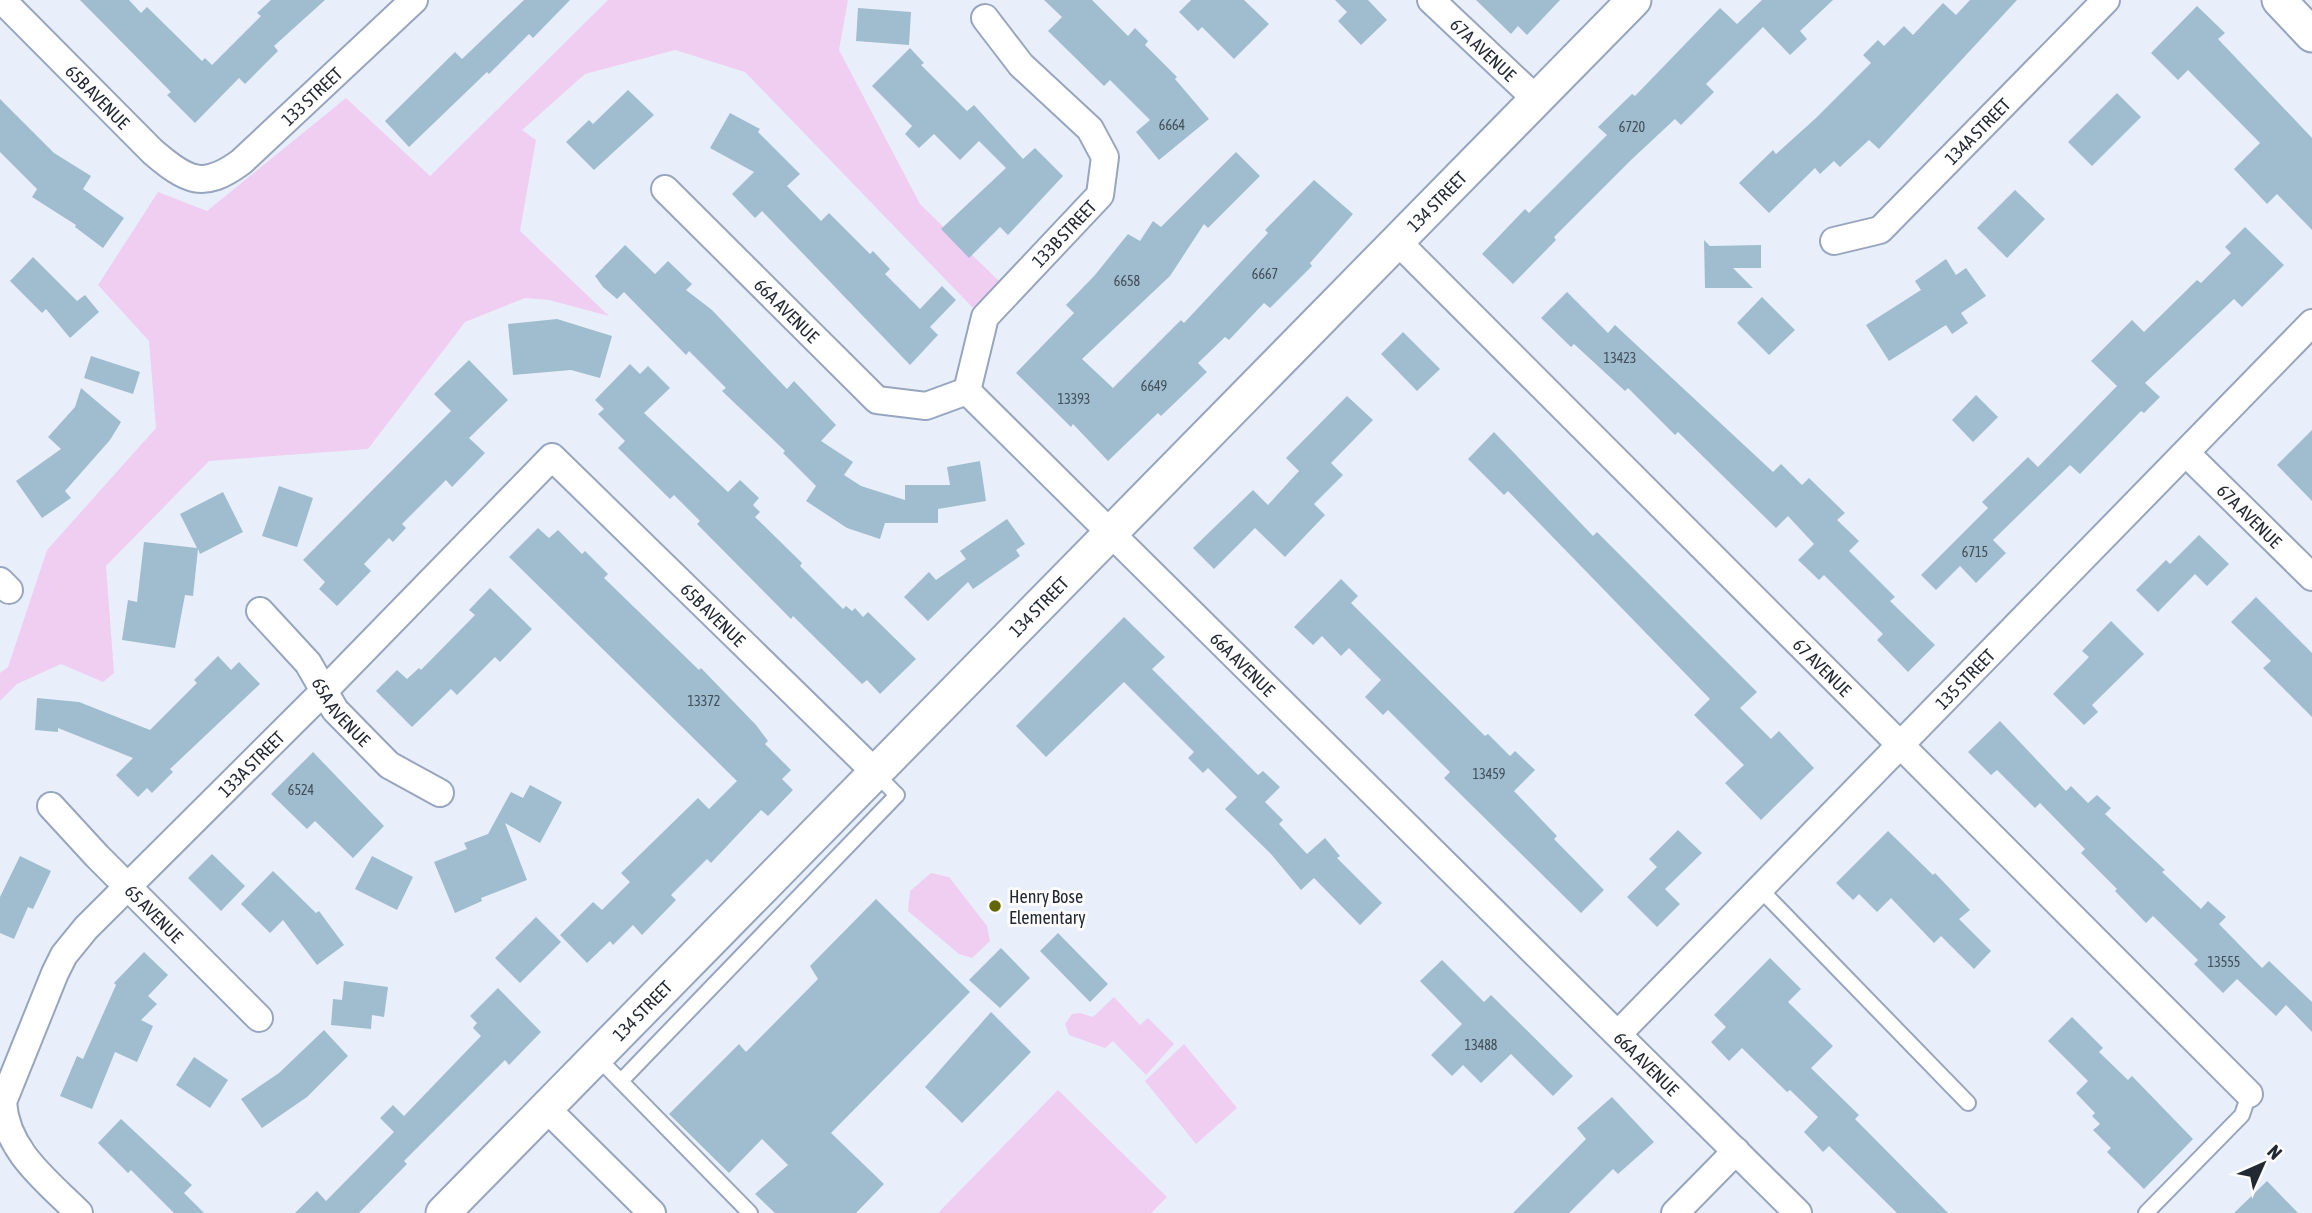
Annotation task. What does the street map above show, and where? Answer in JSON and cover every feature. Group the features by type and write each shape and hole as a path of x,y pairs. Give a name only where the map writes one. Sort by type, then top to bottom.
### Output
{"street":[{"name":"65B AVENUE","path":"2,0 153,152 181,174 203,181"},
{"name":"133 STREET","path":"203,181 222,175 241,162 414,0"},
{"name":"67A AVENUE","path":"1431,0 1535,98"},
{"name":"134 STREET","path":"443,1213 1634,0"},
{"name":"134A STREET","path":"1835,240 1880,230 2106,0"},
{"path":"2279,0 2312,35"},
{"name":"133B STREET","path":"967,391 985,317 1100,195 1105,157 1090,129 1021,65 985,18"},
{"name":"66A AVENUE","path":"665,189 877,400 926,406 967,391 1798,1213"},
{"name":"67 AVENUE","path":"1397,241 2249,1094"},
{"name":"135 STREET","path":"1619,1033 2312,323"},
{"name":"67A AVENUE","path":"2187,454 2312,576"},
{"name":"65B AVENUE","path":"552,457 874,772"},
{"name":"133A STREET","path":"1,1102 64,955 127,886 323,692 552,457"},
{"name":"65A AVENUE","path":"260,611 309,663 335,710 389,765 440,793"},
{"name":"65 AVENUE","path":"51,806 259,1018"},
{"path":"1,1102 4,1119 18,1149 79,1213"},
{"path":"545,1108 652,1213"},
{"path":"1675,1213 1736,1152"}],"lane":[{"path":"621,1082 897,795 874,772"},
{"path":"1760,889 1968,1103"},
{"path":"596,1056 750,1213"},
{"path":"2147,1213 2242,1115 2249,1094"}],"shaded area":[{"path":"608,0 848,0 839,50 920,204 1000,282 973,308 745,72 675,50 585,74 522,130 536,140 520,231 609,316 549,300 525,298 465,322 368,449 209,461 106,566 114,673 103,682 61,664 17,684 0,701 0,673 8,667 47,550 156,428 149,341 98,285 158,192 207,211 346,98 430,176"},
{"path":"931,873 949,877 987,926 990,941 972,958 959,954 908,911 910,891"},
{"path":"1114,997 1140,1025 1148,1018 1174,1044 1146,1075 1113,1041 1105,1048 1069,1035 1065,1024 1072,1014 1080,1013 1093,1017"},
{"path":"1184,1044 1237,1108 1196,1144 1145,1081"},
{"path":"1058,1090 1167,1197 1151,1213 938,1213"}],"building":[{"path":"80,0 129,0 141,13 147,7 202,61 205,58 212,65 261,16 257,13 271,0 325,0 274,46 278,51 245,84 239,78 195,123 167,95 171,92"},
{"path":"524,0 570,0 533,38 529,34 409,147 385,121 455,52 462,59"},
{"path":"1044,0 1092,0 1128,36 1135,28 1148,41 1145,45 1177,77 1175,79 1209,119 1159,160 1136,132 1150,120 1110,80 1104,86 1048,31 1062,17"},
{"path":"1191,0 1244,0 1269,24 1234,59 1202,27 1198,31 1179,12"},
{"path":"1335,0 1368,0 1387,20 1361,45 1338,21 1347,12"},
{"path":"1476,0 1560,0 1527,35 1518,26 1511,34"},
{"path":"1762,0 1833,0 1800,31 1807,39 1790,55 1763,27 1706,84 1714,92 1681,125 1675,119 1631,160 1554,237 1556,240 1513,284 1482,254 1525,209 1529,213 1607,135 1598,127 1632,94 1635,96 1720,8 1737,24"},
{"path":"1970,0 2017,0 1879,149 1869,140 1840,167 1834,161 1820,174 1815,168 1769,213 1739,183 1773,150 1776,154 1816,118 1871,63 1863,55 1878,40 1884,46 1904,26 1913,35 1943,3 1956,15"},
{"path":"2197,6 2225,33 2218,39 2312,138 2312,230 2277,194 2267,204 2234,169 2260,143 2188,70 2178,80 2151,53"},
{"path":"858,8 911,12 909,45 856,41"},
{"path":"910,48 924,63 921,65 967,111 974,105 1023,159 1035,148 1063,176 1008,235 1000,227 969,258 941,229 1006,168 979,141 960,160 934,134 919,148 905,134 912,126 872,86"},
{"path":"628,90 654,115 594,170 566,142 589,120 593,124"},
{"path":"2117,93 2141,117 2092,166 2068,142"},
{"path":"0,99 54,153 91,176 83,189 124,218 103,248 75,227 76,225 32,197 37,189 0,152"},
{"path":"730,113 760,129 758,132 800,174 787,186 821,221 829,213 870,254 873,251 890,269 885,274 920,309 942,286 956,300 930,327 938,335 910,365 762,211 755,218 732,194 754,172 710,148"},
{"path":"1236,152 1260,176 1208,228 1204,224 1170,276 1082,359 1113,388 1181,320 1184,323 1268,233 1265,230 1314,180 1353,214 1310,263 1312,266 1270,308 1264,303 1229,340 1225,337 1198,363 1207,372 1161,416 1158,413 1108,461 1073,424 1071,427 1016,373 1074,313 1066,305 1095,275 1128,234 1140,241 1153,221 1161,227"},
{"path":"2015,190 2045,219 2007,258 1977,228"},
{"path":"2245,227 2284,265 2242,307 2234,299 2145,383 2160,397 2144,413 2141,411 2080,474 2070,465 1993,540 2006,553 1976,583 1960,566 1936,590 1921,575 1988,508 1982,502 2028,457 2038,467 2117,386 2091,361 2132,320 2144,332 2197,280 2201,283 2231,253 2225,247"},
{"path":"1704,240 1710,246 1761,245 1761,268 1733,268 1753,288 1705,288"},
{"path":"625,245 655,274 668,261 692,284 686,290 712,310 787,389 794,381 836,425 821,441 853,462 844,475 861,486 905,500 905,485 950,485 947,467 980,461 986,501 938,509 938,523 885,523 880,539 847,528 806,501 816,486 783,453 785,451 722,391 726,388 689,351 686,355 624,292 617,299 595,276"},
{"path":"33,257 77,301 85,295 99,312 70,338 46,309 42,313 10,281"},
{"path":"1946,259 1956,275 1966,268 1986,296 1961,313 1968,323 1952,334 1946,325 1889,361 1866,325 1921,290 1915,281"},
{"path":"1567,292 1608,333 1615,325 1773,472 1781,464 1802,485 1809,478 1845,513 1837,520 1859,541 1849,551 1895,597 1890,601 1935,645 1908,672 1877,640 1883,634 1824,575 1819,580 1798,560 1814,544 1788,516 1776,528 1678,432 1675,435 1628,388 1625,391 1574,344 1571,347 1541,318"},
{"path":"1762,297 1795,330 1769,355 1737,323"},
{"path":"557,319 612,336 600,378 571,370 513,375 508,324"},
{"path":"1403,332 1440,369 1417,391 1381,354"},
{"path":"91,356 140,372 133,394 84,378"},
{"path":"469,360 508,400 469,438 485,453 452,487 446,480 402,524 406,528 393,542 389,538 364,564 371,571 337,606 319,589 325,582 303,560 451,411 434,394"},
{"path":"630,364 640,374 648,366 670,388 644,413 728,492 740,480 759,498 753,505 760,512 755,517 802,563 800,566 843,609 846,606 852,611 855,608 863,617 868,612 916,659 880,694 867,680 862,684 793,616 791,619 697,524 700,521 674,495 670,499 618,448 625,441 598,414 604,409 595,400"},
{"path":"81,388 121,422 110,440 65,491 71,498 42,518 16,481 61,449 48,437 75,407"},
{"path":"1976,395 1998,417 1973,442 1952,420"},
{"path":"1347,396 1373,420 1331,463 1343,475 1314,504 1325,515 1285,557 1255,528 1214,569 1193,548 1253,490 1268,505 1299,471 1286,458"},
{"path":"2312,430 2312,501 2277,465"},
{"path":"1494,432 1593,536 1597,532 1757,692 1740,708 1771,739 1779,731 1814,768 1761,820 1725,783 1744,765 1694,715 1710,699 1508,491 1504,495 1468,459"},
{"path":"279,486 313,498 297,547 262,536"},
{"path":"223,492 243,532 200,554 198,549 193,596 185,595 175,648 122,640 128,600 137,602 144,542 197,548 180,514"},
{"path":"1007,519 1025,544 1016,550 1020,556 973,589 968,582 928,621 904,597 929,572 936,580 966,559 960,551"},
{"path":"538,528 549,538 558,530 582,554 585,551 608,574 604,578 699,670 701,668 756,725 768,741 765,744 791,770 782,779 793,790 768,816 761,810 711,863 707,859 671,895 676,900 642,935 633,925 613,945 610,941 587,963 560,935 593,902 602,910 630,882 621,873 698,798 709,809 737,781 509,557"},
{"path":"2199,535 2229,564 2207,586 2195,574 2158,612 2136,590 2166,560 2170,564"},
{"path":"1341,579 1358,596 1351,603 1485,736 1488,734 1510,756 1515,751 1535,770 1514,791 1557,836 1554,839 1604,890 1581,913 1444,778 1450,772 1388,710 1383,715 1365,697 1381,680 1349,648 1341,656 1322,636 1313,645 1294,627"},
{"path":"490,588 532,629 500,662 495,657 457,695 451,689 412,727 376,691 397,670 407,679 419,668 421,670 475,615 469,610"},
{"path":"2256,597 2312,653 2312,717 2263,668 2271,661 2231,622"},
{"path":"1124,617 1165,657 1152,669 1258,775 1263,771 1280,787 1265,802 1283,820 1279,824 1307,854 1325,838 1340,856 1337,858 1382,903 1360,925 1314,878 1301,890 1271,854 1225,809 1237,797 1208,768 1203,773 1188,758 1194,752 1124,682 1046,757 1016,726"},
{"path":"2111,621 2144,654 2092,705 2098,712 2084,725 2053,694 2089,657 2082,651"},
{"path":"218,656 231,670 239,662 260,684 170,769 173,772 152,793 147,788 138,797 116,775 133,758 58,728 58,732 35,730 37,698 79,702 150,730 197,683 194,680"},
{"path":"2000,721 2066,791 2071,786 2088,803 2097,795 2111,808 2105,814 2165,870 2162,872 2201,909 2208,901 2226,917 2219,924 2262,968 2269,961 2312,1002 2312,1032 2286,1005 2276,1016 2237,979 2223,993 2194,964 2198,960 2153,916 2146,923 2115,891 2117,889 2081,853 2085,849 2040,803 2035,808 1997,770 1991,775 1968,752"},
{"path":"313,752 384,826 353,858 315,821 307,829 271,794"},
{"path":"530,785 562,802 540,843 505,823 527,880 481,898 482,901 455,913 434,862 467,849 464,843 488,834 511,792 523,798"},
{"path":"1678,830 1702,853 1665,889 1680,904 1657,927 1627,897 1657,867 1649,859"},
{"path":"1888,831 1933,875 1935,873 1970,910 1959,919 1991,951 1974,969 1941,936 1934,943 1891,898 1877,912 1859,894 1853,900 1836,883"},
{"path":"212,854 245,886 221,911 188,878"},
{"path":"20,856 51,871 33,909 28,907 14,939 0,933 0,897"},
{"path":"372,856 413,877 397,910 355,889"},
{"path":"273,871 316,913 319,911 344,945 317,965 283,920 270,933 241,904"},
{"path":"876,899 970,992 831,1133 884,1184 856,1213 775,1213 755,1194 788,1165 762,1139 729,1173 669,1114 739,1044 746,1052 818,979 810,966"},
{"path":"536,917 561,942 520,983 495,958"},
{"path":"1058,933 1108,984 1090,1002 1040,951"},
{"path":"1001,948 1030,978 1000,1008 969,980"},
{"path":"144,952 168,975 148,996 157,1004 141,1020 153,1026 137,1062 115,1052 92,1109 60,1096 77,1056 83,1059 116,985 114,983"},
{"path":"1770,958 1801,989 1788,1002 1833,1046 1811,1068 1859,1115 1855,1119 1948,1213 1897,1213 1829,1146 1823,1152 1804,1132 1818,1117 1790,1090 1787,1092 1742,1048 1729,1061 1711,1042 1726,1027 1714,1015"},
{"path":"1442,960 1484,1002 1491,995 1573,1076 1553,1096 1511,1054 1481,1083 1463,1065 1452,1076 1431,1055 1462,1024 1420,981"},
{"path":"344,981 388,987 384,1017 372,1015 371,1029 331,1025 333,999 342,1000"},
{"path":"498,988 541,1032 509,1065 505,1060 404,1161 407,1164 359,1213 295,1213 317,1191 326,1201 394,1132 380,1118 393,1105 404,1116 481,1036 473,1028 477,1023 470,1016"},
{"path":"991,1012 1031,1052 962,1123 925,1087"},
{"path":"2072,1017 2103,1048 2099,1052 2128,1080 2132,1076 2193,1139 2144,1189 2107,1152 2111,1148 2093,1130 2100,1124 2092,1116 2095,1113 2076,1093 2088,1081 2048,1041"},
{"path":"324,1030 348,1056 307,1097 262,1128 241,1099 279,1073"},
{"path":"194,1057 228,1080 210,1108 176,1085"},
{"path":"1612,1097 1654,1142 1618,1174 1613,1169 1569,1213 1513,1213 1586,1139 1577,1128"},
{"path":"121,1119 192,1185 184,1193 204,1213 174,1213 131,1170 128,1173 98,1143"},
{"path":"2267,1181 2298,1213 2234,1213"}],"place":[{"name":"Henry Bose Elementary","path":"995,906"}]}
